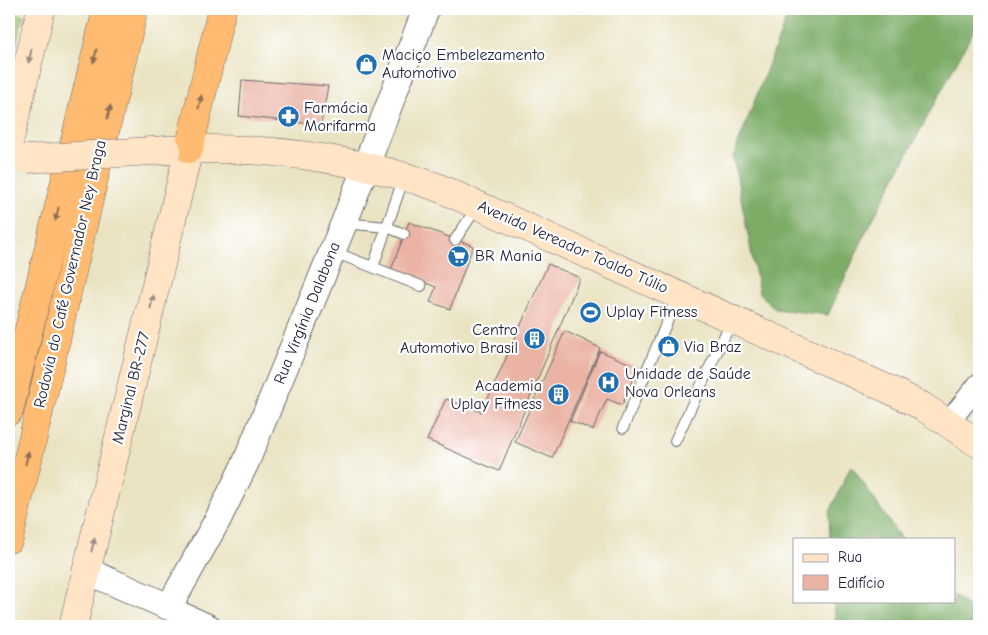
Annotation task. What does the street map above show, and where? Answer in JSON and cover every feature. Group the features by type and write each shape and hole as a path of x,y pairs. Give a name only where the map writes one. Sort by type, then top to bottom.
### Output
{"highway":[{"name":"Rodovia do Café Governador Ney Braga","path":"9,410 107,9"},
{"name":"Rodovia do Café Governador Ney Braga","path":"9,540 134,9"},
{"path":"178,150 222,9"}],"main road":[{"path":"15,154 36,10"},
{"name":"Avenida Vereador Toaldo Túlio","path":"15,154 178,150 284,154 366,167 404,176 479,204 890,390 948,422 979,444"},
{"name":"Marginal BR-277","path":"73,626 87,570 178,150"}],"street":[{"name":"Rua Virgínia Dalabona","path":"169,608 240,475 344,223 426,9"},
{"path":"948,422 979,384"},
{"path":"87,570 211,626"}],"lane":[{"path":"373,267 404,176"},
{"path":"455,240 479,204"},
{"path":"344,223 387,227 404,234"},
{"path":"332,251 422,286"},
{"path":"623,428 678,294"},
{"path":"675,441 732,318"}],"green space":[{"path":"790,9 979,9 979,33 976,26 867,230 828,315 775,309 759,292 733,157"},
{"path":"9,10 23,16 9,74"},
{"path":"851,465 900,538 830,538 829,514"},
{"path":"956,597 979,616 979,626 836,626 834,602 956,602"}],"building":[{"path":"242,80 328,86 321,125 239,116"},
{"path":"409,222 473,246 450,309 430,302 436,287 391,270"},
{"name":"Centro Automotivo Brasil","path":"548,264 580,278 499,471 427,440 446,399 482,412"},
{"name":"Academia Uplay Fitness","path":"565,331 600,348 552,458 515,442"},
{"name":"Unidade de Saúde Nova Orleans","path":"600,351 638,367 622,405 607,399 593,430 570,421"}],"place":[{"name":"Maciço Embelezamento Automotivo","path":"366,64"},
{"name":"Farmácia Morifarma","path":"288,117"},
{"name":"BR Mania","path":"459,256"},
{"name":"Uplay Fitness","path":"590,312"},
{"name":"Centro Automotivo Brasil","path":"534,339"},
{"name":"Via Braz","path":"668,347"},
{"name":"Unidade de Saúde Nova Orleans","path":"609,383"},
{"name":"Academia Uplay Fitness","path":"558,395"}]}
